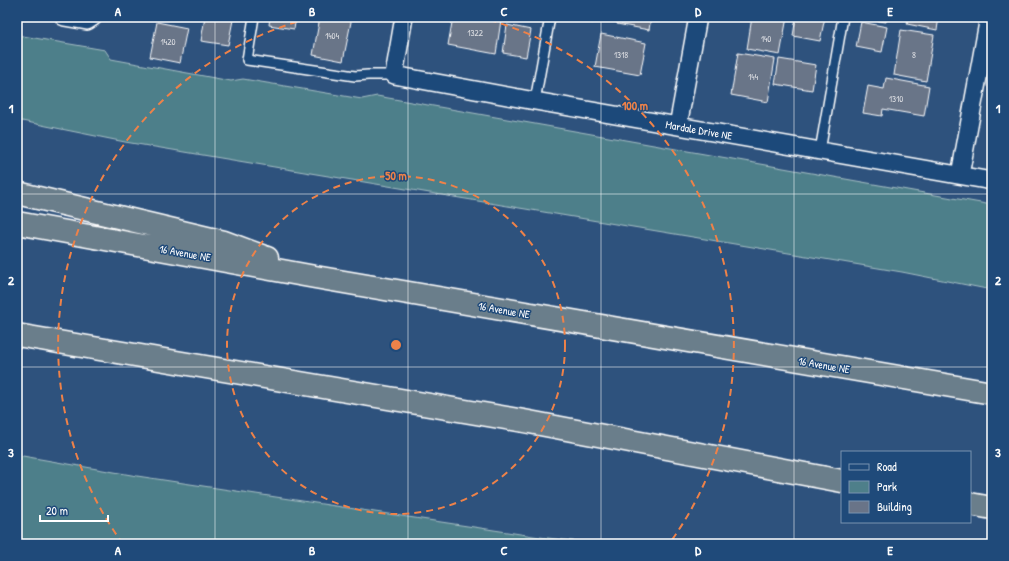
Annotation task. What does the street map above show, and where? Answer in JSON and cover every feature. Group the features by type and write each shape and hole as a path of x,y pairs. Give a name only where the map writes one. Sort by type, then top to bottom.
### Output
{"highway":[{"path":"17,193 224,242 315,277"},
{"name":"16 Avenue NE","path":"17,223 315,277 992,393"},
{"path":"17,335 524,421 841,481"},
{"path":"971,504 992,508"}],"street":[{"path":"64,17 87,21 93,17"},
{"path":"394,75 404,17"},
{"path":"678,126 698,17"},
{"path":"960,175 989,17"},
{"name":"Mardale Drive NE","path":"394,75 534,101 992,180"}],"lane":[{"path":"254,17 247,60 355,76 394,75"},
{"path":"534,101 550,17"},
{"path":"820,151 844,17"}],"green space":[{"path":"17,35 105,50 111,59 231,81 243,79 362,99 377,96 992,205 992,290 902,272 125,142 17,120"},
{"path":"17,455 137,476 540,537 597,544 17,544"}],"building":[{"path":"205,17 233,20 228,45 201,41"},
{"path":"270,17 296,17 294,29 269,25"},
{"path":"320,17 352,17 343,61 313,55"},
{"path":"453,17 483,17 501,20 496,54 448,45"},
{"path":"567,17 594,17 593,23"},
{"path":"618,17 651,17 649,30 617,24"},
{"path":"752,17 787,17 780,55 747,49"},
{"path":"796,17 825,17 820,41 793,36"},
{"path":"887,17 886,22 861,18"},
{"path":"908,17 939,17 937,30 907,24"},
{"path":"157,22 187,28 180,63 150,57"},
{"path":"861,22 887,27 882,52 856,47"},
{"path":"507,25 531,30 526,57 503,53"},
{"path":"901,30 934,35 926,81 894,75"},
{"path":"601,34 646,43 640,75 595,67"},
{"path":"738,53 775,59 768,102 731,95"},
{"path":"779,59 816,65 812,90 775,84"},
{"path":"886,78 929,86 924,116 883,109 882,116 863,113 868,86 884,89"}]}
